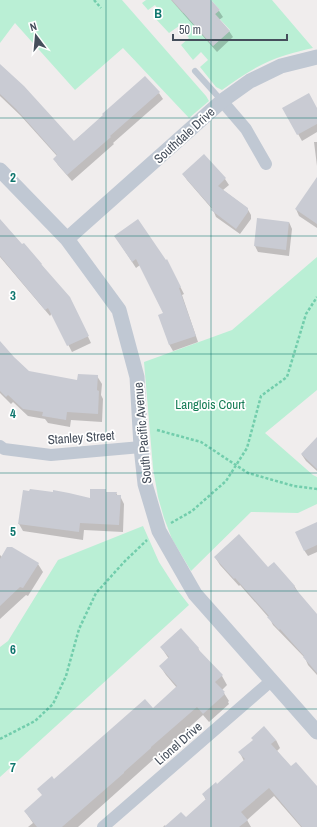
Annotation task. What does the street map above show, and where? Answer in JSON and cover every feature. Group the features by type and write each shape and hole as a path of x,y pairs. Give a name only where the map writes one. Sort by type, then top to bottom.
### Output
{"street":[{"name":"Southdale Drive","path":"67,239 222,101 250,81 281,66 317,57"},
{"path":"222,101 246,129 266,164"},
{"name":"South Pacific Avenue","path":"0,170 67,239 119,310 136,377 145,484 159,531 195,594 317,732"},
{"name":"Stanley Street","path":"1,451 51,455 141,447"},
{"name":"Lionel Drive","path":"103,827 271,681"}],"lane":[{"path":"195,71 222,101"}],"path":[{"path":"94,0 101,8"},
{"path":"167,526 192,511 226,481 236,466 247,448 260,396 287,377 306,314 317,297"},
{"path":"157,430 201,442 248,473 294,486 317,489"},
{"path":"0,739 35,721 53,704 66,676 80,629 96,593 125,561 149,539"}],"green space":[{"path":"0,0 122,0 209,101 189,118 123,48 75,90 15,23 0,43"},
{"path":"146,0 171,0 183,13 187,9 200,24 196,28 213,46 230,30 215,14 220,10 211,0 272,0 313,48 289,54 260,65 222,90 216,87 200,67 208,60 201,52 193,60 181,45 189,38 179,26 169,33 154,17 160,12 155,5 148,10 142,3"},
{"name":"Langlois Court","path":"317,257 317,390 265,433 317,477 317,504 298,513 251,512 191,571 172,539 158,497 153,468 144,362 232,330"},
{"path":"143,526 159,562 189,605 0,777 0,647 8,641 58,560"}],"building":[{"path":"172,0 211,0 220,10 215,14 230,31 213,46"},
{"path":"0,64 24,86 74,141 145,76 160,92 67,175 53,159 57,155 16,109 0,94"},
{"path":"309,93 317,108 317,124 297,135 282,108"},
{"path":"204,154 226,178 218,186 248,208 248,212 236,229 211,210 212,208 182,174"},
{"path":"317,177 317,224 295,209"},
{"path":"257,218 289,222 286,250 254,246"},
{"path":"0,219 22,244 24,243 70,297 89,336 67,346 48,308 45,310 0,256"},
{"path":"138,219 166,260 167,259 181,287 179,288 196,336 169,345 158,315 163,313 136,259 132,262 114,236"},
{"path":"0,341 29,371 77,380 78,374 98,375 98,414 67,412 66,420 42,416 43,412 23,409 8,395 6,397 0,391"},
{"path":"317,437 317,469 301,454"},
{"path":"30,489 53,492 53,490 90,498 90,489 106,489 106,492 117,492 116,495 121,495 119,525 80,523 79,532 18,524 23,490 29,491"},
{"path":"317,522 317,545 304,551 295,532"},
{"path":"239,534 268,567 274,562 317,614 317,673 280,629 279,630 267,617 269,616 214,557"},
{"path":"7,547 12,547 39,563 23,588 20,587 0,606 0,559"},
{"path":"181,628 199,648 198,649 223,675 215,682 225,692 223,693 225,694 203,714 197,707 62,827 37,827 24,811 42,795 37,789 52,776 54,779 145,699 153,708 177,686 159,666 169,657 160,647"},
{"path":"264,726 276,740 271,744 291,766 296,762 317,786 317,827 302,827 269,788 241,812 248,820 239,827 164,827 181,812 186,817 206,799 202,794 216,782 217,784 245,759 238,752 253,740 251,738"}]}
